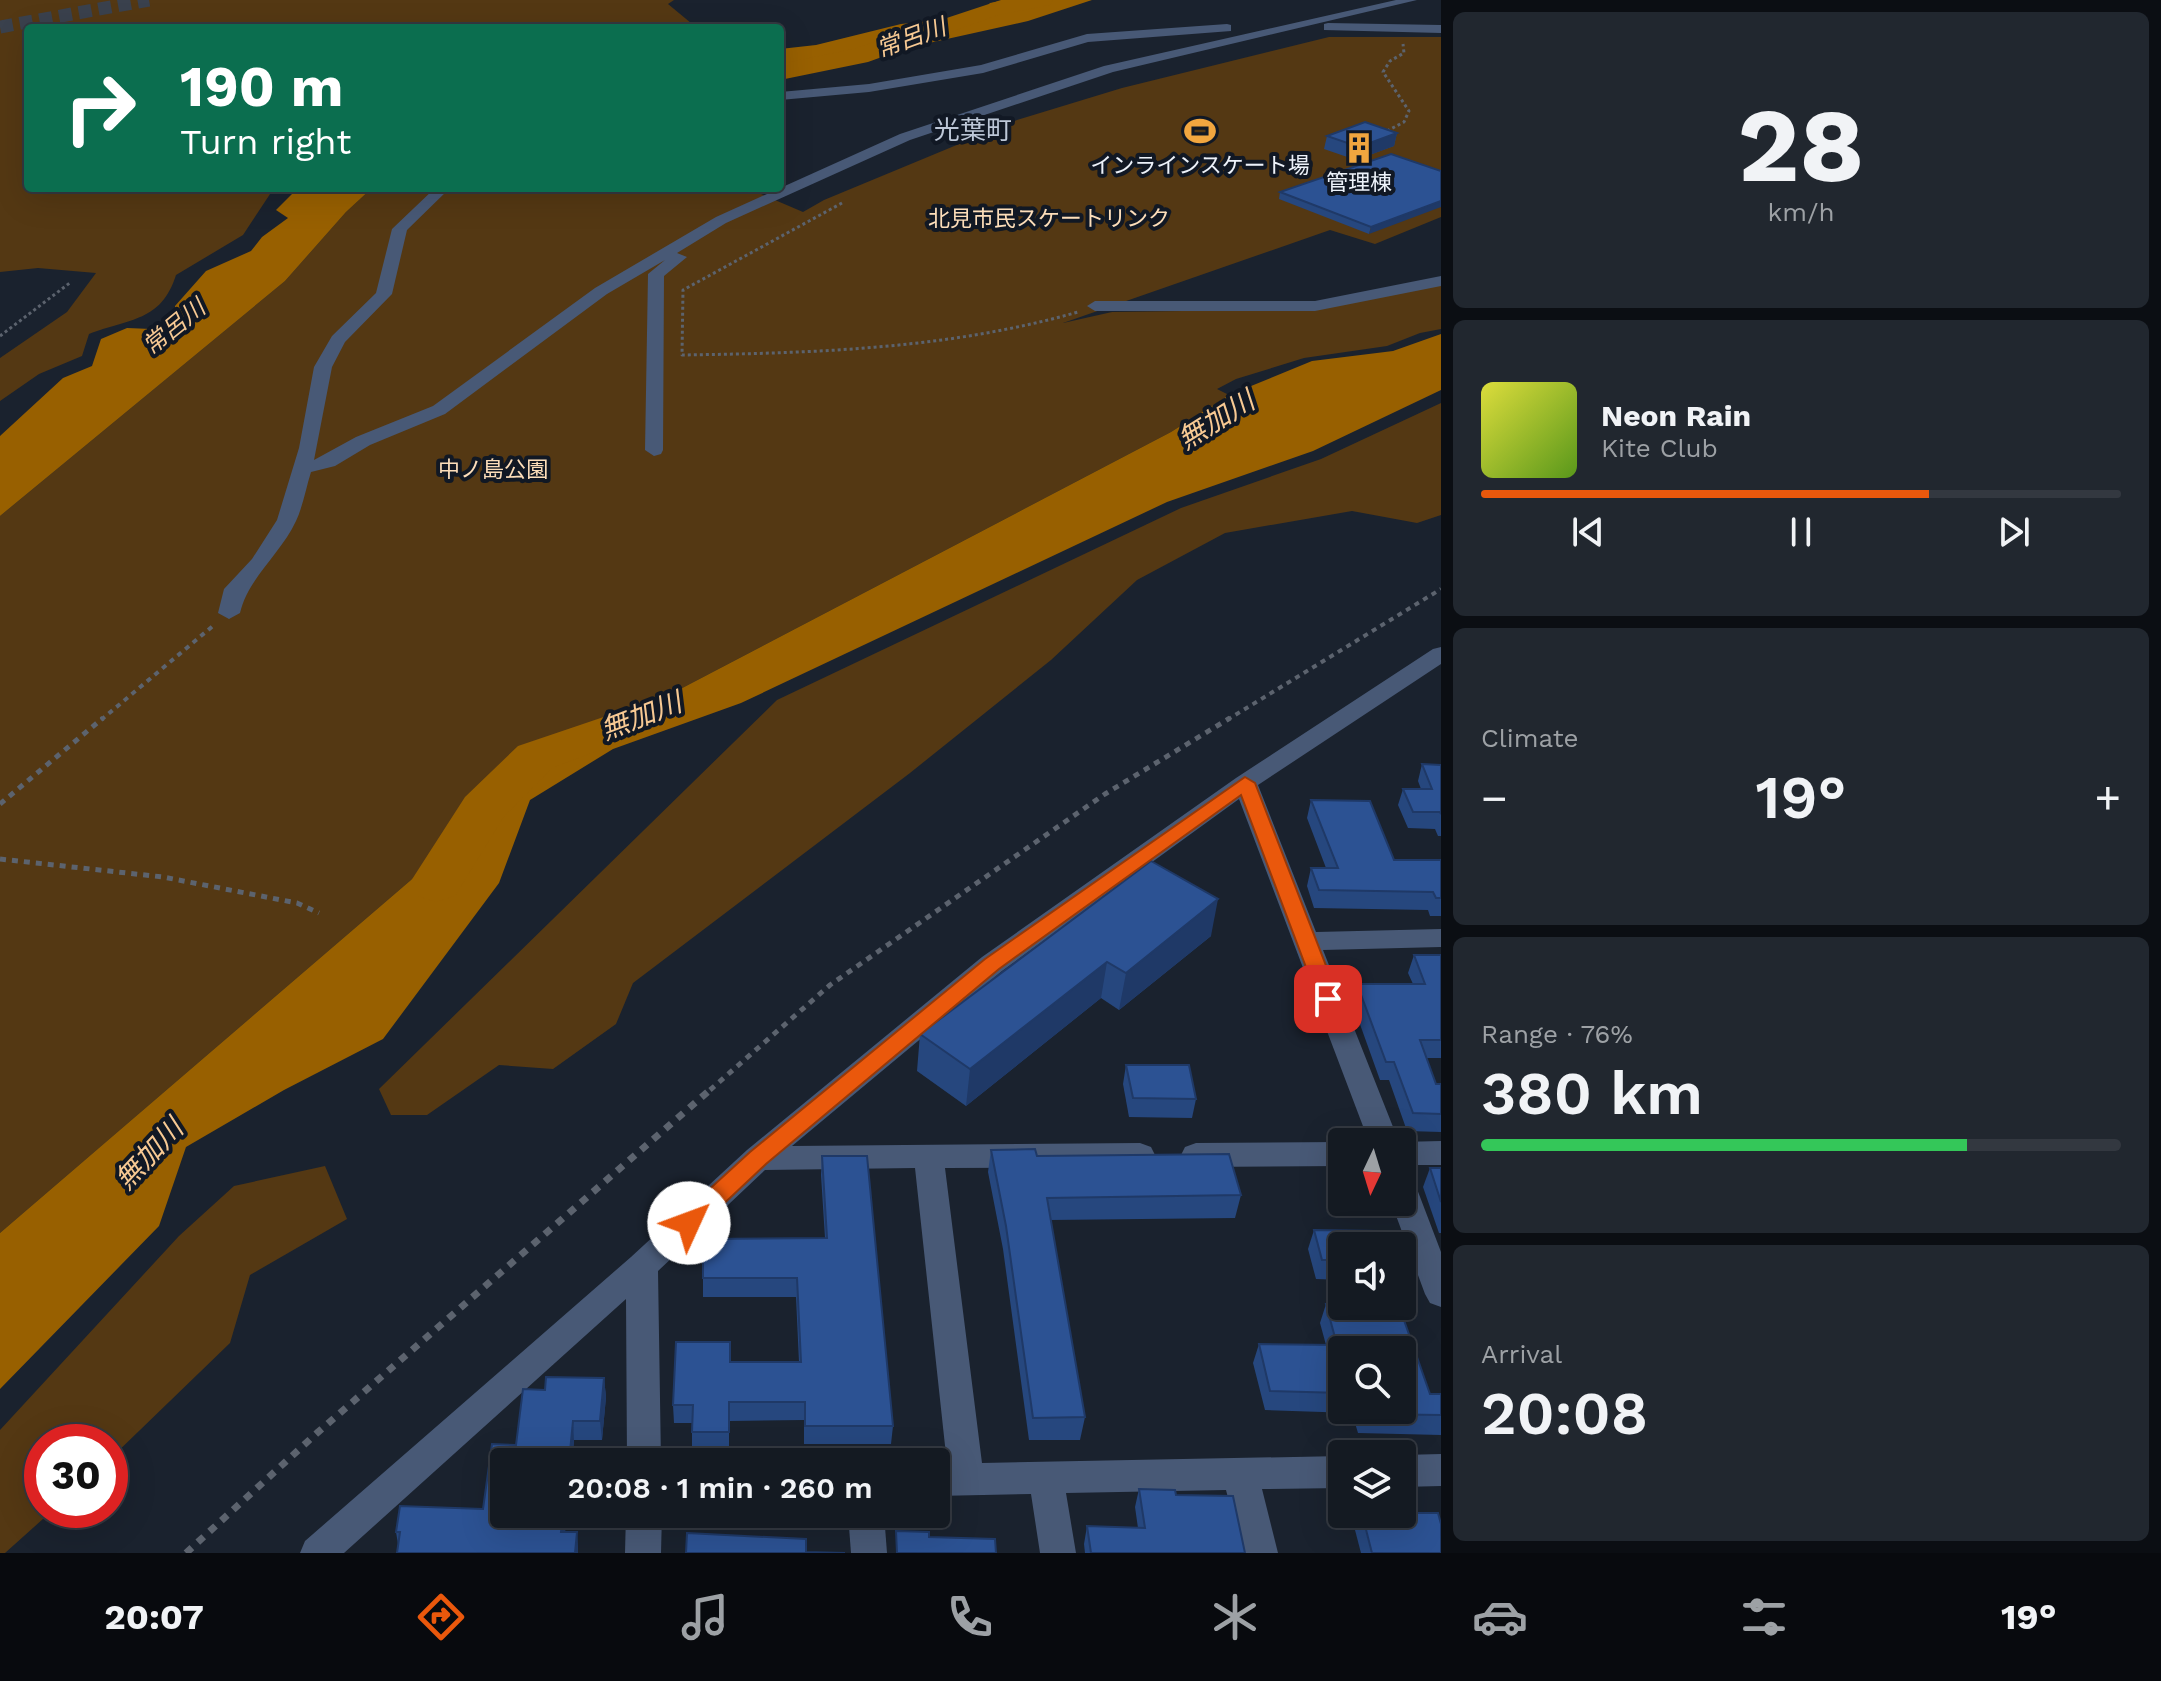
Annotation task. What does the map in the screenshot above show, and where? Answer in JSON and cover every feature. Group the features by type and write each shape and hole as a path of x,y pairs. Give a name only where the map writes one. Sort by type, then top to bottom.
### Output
{"street":[{"path":"784,189 877,148 999,103 1109,69 1411,0"},
{"path":"784,96 869,88 983,69 1087,38 1306,25 1359,29 1441,29"},
{"path":"229,613 235,589 260,563 287,520 303,468 323,367 338,340 384,294 400,229 439,192"},
{"path":"303,468 328,462 363,441 439,410 601,291 707,228 778,192"},
{"path":"654,450 656,274 705,237 707,228"},
{"path":"1095,306 1315,306 1441,281"},
{"path":"318,1553 642,1266 758,1158 992,964 1245,783 1437,666"},
{"path":"1245,783 1379,1128"},
{"path":"1306,941 1441,938"},
{"path":"1416,1153 1441,1153"},
{"path":"758,1158 1328,1154"},
{"path":"929,1156 951,1480 1328,1472"},
{"path":"1412,1216 1441,1294"},
{"path":"642,1266 644,1448"},
{"path":"1416,1471 1441,1470"},
{"path":"1240,1474 1260,1553"},
{"path":"1046,1478 1058,1553"},
{"path":"643,1553 644,1528"},
{"path":"867,1528 869,1553"}],"path":[{"path":"1387,131 1403,125 1409,111 1383,72 1390,61 1406,49 1397,37"},
{"path":"842,203 683,290 682,355 839,352 910,345 1033,326 1078,312"},
{"path":"0,336 71,282"},
{"path":"186,1553 317,1433 830,985 1105,794 1441,589"},
{"path":"0,804 229,613"},
{"path":"0,859 163,877 297,903 319,913"}],"green space":[{"path":"0,0 674,0 668,4 692,24 24,24 24,192 271,192 243,235 176,275 170,290 153,310 131,321 89,334 82,356 39,374 0,401 0,358 67,312 96,273 38,268 0,272"},
{"name":"中ノ島公園","path":"1329,37 1441,37 1441,217 1375,244 1330,230 1063,323 1112,312 1319,309 1441,284 1441,329 1420,333 1387,346 1304,358 1236,379 1217,389 1229,395 1171,432 560,752 0,1233 0,516 285,281 368,192 756,192 803,212 824,200 1017,120 1122,88"},
{"path":"1441,403 1441,515 1417,523 1352,511 1225,533 1137,580 1051,660 910,773 633,983 616,1024 553,1069 499,1065 427,1115 391,1115 379,1089 777,700 1181,508 1321,459"},
{"path":"325,1166 347,1219 250,1275 230,1343 128,1442 128,1424 24,1424 24,1528 33,1528 5,1553 0,1553 0,1430 179,1236 234,1186"}],"water":[{"path":"1006,0 1092,0 1028,21 784,75 784,49 816,45 901,24 979,16 990,3"},
{"path":"294,192 368,192 285,281 0,516 0,436 63,378 92,366 101,339 127,328 151,329 175,318 175,306 206,271 251,251 262,237 288,218 276,210"},
{"name":"無加川","path":"1441,334 1441,390 1313,451 1167,502 741,703 613,749 530,800 499,883 383,1039 284,1090 186,1147 159,1226 0,1389 0,1233 560,752 1171,432 1229,395 1312,361 1393,351"}],"building":[{"path":"1365,122 1397,133 1359,147 1327,136"},
{"path":"1391,154 1441,171 1441,201 1371,227 1280,192"},
{"path":"1422,764 1441,765 1441,814 1413,812 1403,789 1432,789"},
{"path":"1311,800 1370,801 1394,860 1441,860 1441,898 1436,898 1433,892 1319,890 1311,868 1338,868"},
{"path":"1151,861 1218,899 1126,973 1107,962 970,1069 920,1034"},
{"path":"1414,955 1441,955 1441,1040 1420,1040 1436,1084 1441,1084 1441,1114 1413,1113 1394,1062 1386,1062 1357,984 1425,984"},
{"path":"1126,1065 1189,1065 1196,1099 1133,1098"},
{"path":"1035,1149 1037,1156 1229,1154 1241,1195 1047,1198 1085,1417 1033,1418 1006,1226 991,1150"},
{"path":"822,1156 867,1156 893,1426 805,1426 805,1402 729,1402 729,1432 692,1432 693,1405 673,1405 676,1342 730,1342 730,1362 801,1362 797,1278 703,1278 703,1239 827,1238"},
{"path":"1430,1168 1441,1168 1441,1202"},
{"path":"1314,1230 1378,1231 1328,1232 1328,1260 1322,1260"},
{"path":"1330,1320 1404,1320 1410,1336 1335,1336"},
{"path":"1259,1344 1328,1345 1328,1393 1270,1391"},
{"path":"1416,1354 1430,1394 1441,1394 1441,1415 1416,1415"},
{"path":"546,1377 604,1378 600,1421 573,1421 570,1448 491,1448 492,1444 516,1445 523,1389 545,1390"},
{"path":"490,1458 490,1528 561,1528 561,1532 577,1532 575,1553 397,1553 400,1506 483,1509"},
{"path":"1139,1489 1175,1490 1176,1495 1233,1496 1245,1553 1091,1553 1087,1526 1145,1528"},
{"path":"1416,1513 1438,1513 1441,1553 1372,1553 1366,1528 1416,1528"},
{"path":"896,1531 929,1532 929,1537 995,1539 996,1553 897,1553"},
{"path":"687,1533 806,1539 806,1552 845,1553 686,1553"}],"waterway":[{"name":"常呂川","path":"784,71 859,56 992,9 1041,0"},
{"name":"無加川","path":"436,884 483,808 535,757 642,718"}],"tunnel":[{"path":"0,27 149,0"}],"place":[{"name":"インラインスケート場","path":"1200,131"},
{"name":"管理棟","path":"1359,148"}],"district":[{"name":"光葉町","path":"973,130"}],"route":[{"path":"689,1223 758,1158 992,964 1245,783 1328,999"}],"park label":[{"name":"北見市民スケートリンク","path":"1049,218"}]}
